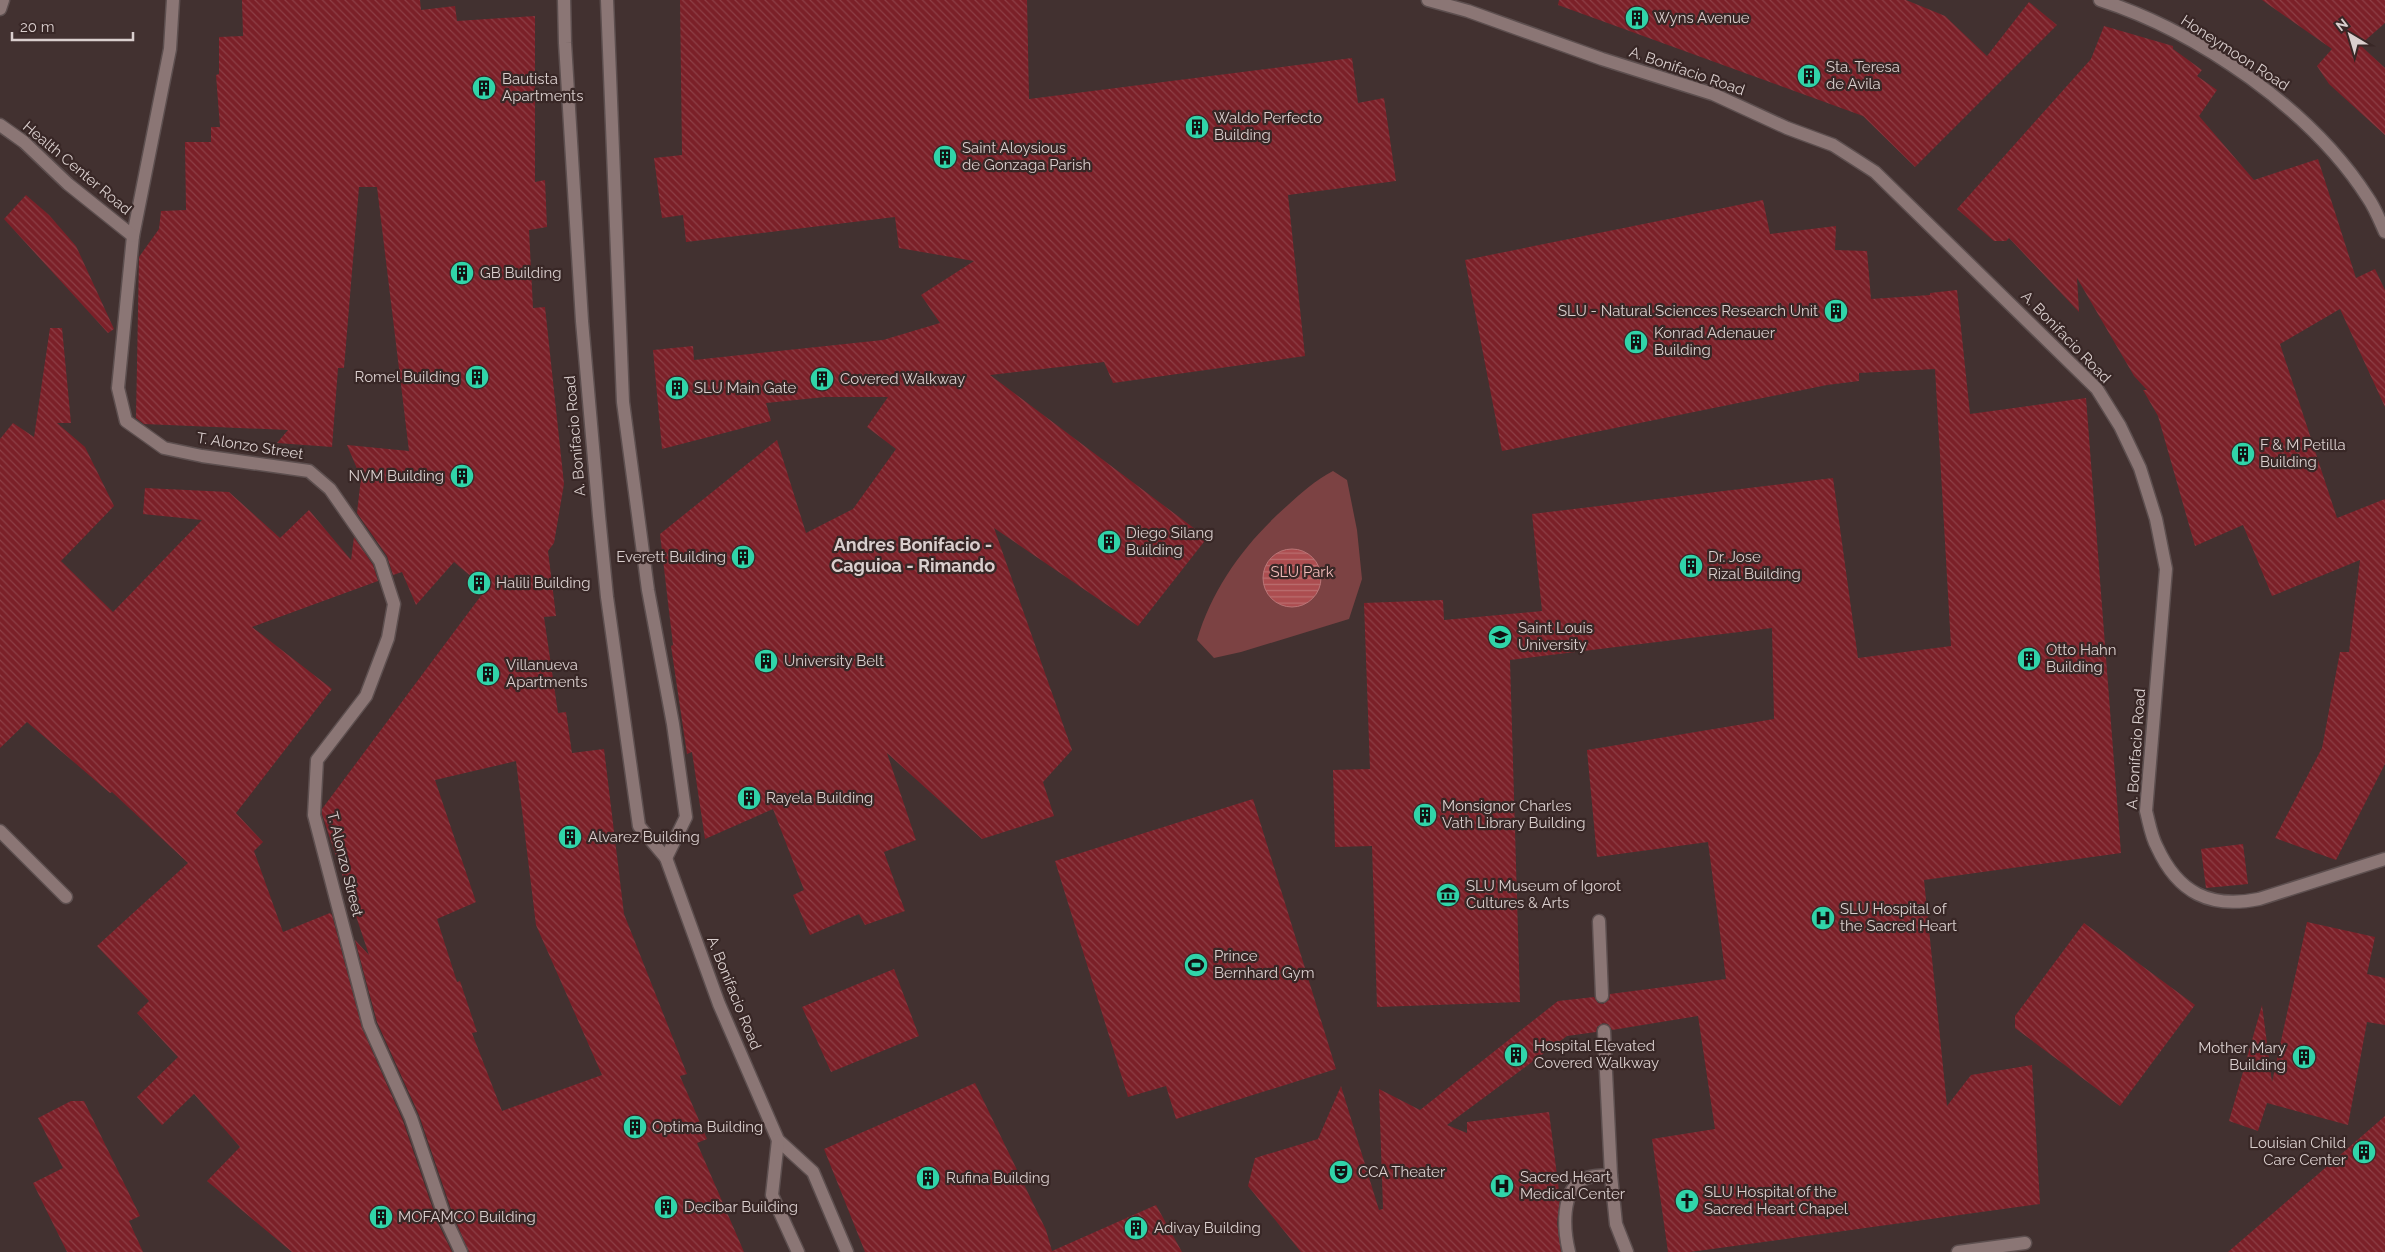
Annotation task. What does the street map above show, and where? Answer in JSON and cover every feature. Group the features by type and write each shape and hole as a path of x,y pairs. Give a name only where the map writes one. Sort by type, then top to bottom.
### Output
{"main road":[{"path":"0,9 3,0"},
{"name":"T. Alonzo Street","path":"173,0 170,49 133,236 118,388 126,421 164,448 202,456 309,471 330,489 380,561 394,604 388,638 366,696 317,760 314,815 369,1025 411,1118 445,1218 462,1252"},
{"name":"A. Bonifacio Road","path":"564,0 565,53 582,321 607,597 639,826 666,858 719,1004 778,1140 812,1172 847,1252"},
{"path":"607,0 623,402 648,590 673,724 686,817 666,858"},
{"name":"A. Bonifacio Road","path":"1428,0 1468,11 1602,59 1712,94 1787,128 1833,145 1875,172 2097,389 2120,426 2140,468 2156,519 2166,569 2146,810 2156,847 2176,879 2192,893 2214,900 2240,903 2385,859"},
{"name":"Honeymoon Road","path":"2100,0 2144,16 2204,49 2265,89 2302,120 2330,148 2369,198 2385,232"},
{"name":"Health Center Road","path":"0,126 24,142 68,184 133,236"},
{"path":"0,831 66,897"},
{"path":"1598,921 1602,996"},
{"path":"1604,1031 1611,1175 1616,1224 1627,1252"},
{"name":"A. Bonifacio Road","path":"778,1140 772,1196 798,1252"},
{"path":"1569,1252 1566,1204 1574,1186 1584,1179 1611,1175"},
{"path":"1958,1252 2025,1244"}],"green space":[{"name":"SLU Park","path":"1333,471 1347,480 1357,530 1362,579 1349,619 1241,652 1214,658 1197,640 1212,601 1222,583 1258,534 1293,500"}],"shaded area":[{"path":"1292,549 1308,554 1316,562 1321,578 1316,594 1308,602 1292,607 1276,602 1268,594 1263,578 1268,562 1276,554"}],"building":[{"path":"242,0 420,0 421,10 455,6 457,21 535,16 535,182 545,180 547,227 529,230 533,308 545,307 564,484 554,543 548,551 556,616 544,617 558,713 566,712 572,753 604,749 624,914 687,1074 680,1076 707,1139 697,1143 744,1252 469,1252 453,1215 419,1115 377,1022 355,940 369,955 322,814 322,809 486,589 454,562 416,605 402,572 393,575 387,556 357,513 361,478 347,445 409,451 377,187 359,187 344,368 338,368 332,447 277,443 288,430 144,424 136,418 139,257 159,229 161,211 186,210 185,142 211,142 211,127 220,127 216,75 219,74 219,37 243,36","holes":["516,761 536,925 602,1075 502,1111 472,1033 477,1032 460,981 457,982 437,919 476,902 435,780"]},
{"path":"680,0 1027,0 1029,99 1352,58 1358,103 1384,98 1396,181 1288,195 1305,356 1113,383 1104,362 990,375 1207,538 1138,626 994,528 1072,750 1043,782 1054,816 982,839 887,753 916,840 884,852 905,911 865,925 859,914 810,935 793,895 804,890 773,809 705,839 692,752 687,754 671,646 673,645 660,534 777,440 806,533 853,509 896,449 867,427 888,397 825,397 766,403 771,421 662,449 653,350 693,346 694,360 883,340 940,323 921,295 974,261 899,248 895,217 686,242 683,215 662,218 654,158 682,155"},
{"path":"1559,0 1906,0 1945,16 1987,56 2029,2 2057,25 1915,167 1863,116 1558,5"},
{"path":"2262,0 2385,0 2385,23 2360,45 2385,68 2385,135 2329,84 2317,66 2332,49"},
{"path":"2104,26 2173,46 2173,49 2202,70 2197,76 2217,90 2199,116 2254,180 2318,159 2356,278 2375,269 2385,290 2385,407 2340,309 2280,344 2337,518 2385,499 2385,764 2336,860 2275,838 2322,748 2340,652 2349,652 2360,560 2272,596 2243,525 2195,546 2158,416 2143,390 2147,390 2134,376 2077,278 2079,312 2009,238 2006,241 1994,241 1957,209 2091,59"},
{"path":"26,195 49,215 76,246 114,329 108,333 4,219"},
{"path":"1763,200 1770,234 1836,226 1835,250 1867,251 1871,299 1930,295 1930,293 1957,290 1970,414 2086,398 2121,853 1924,880 1947,1106 1971,1075 2032,1065 2040,1204 1690,1252 1668,1252 1652,1139 1715,1129 1698,1016 1612,1030 1608,1024 1603,1023 1597,1027 1596,1032 1567,1036 1447,1125 1467,1133 1467,1122 1549,1112 1560,1199 1557,1223 1561,1252 1301,1252 1248,1186 1255,1158 1318,1139 1341,1086 1379,1210 1383,1209 1379,1089 1420,1110 1558,1001 1594,997 1598,1003 1603,1004 1609,1000 1610,994 1726,979 1708,842 1597,857 1587,750 1774,719 1772,628 1510,660 1520,1002 1377,1007 1372,846 1335,847 1333,770 1370,769 1364,603 1443,600 1444,620 1542,611 1532,514 1833,478 1858,658 1951,646 1935,369 1859,373 1859,381 1827,385 1502,451 1465,260"},
{"path":"50,328 62,328 71,423 57,423 85,447 114,506 61,561 113,612 202,520 143,514 145,488 229,492 280,538 309,510 351,560 354,537 373,565 378,581 252,627 332,689 236,813 263,842 254,851 283,932 330,913 332,915 362,1028 403,1121 437,1221 452,1252 292,1252 207,1181 240,1147 194,1094 162,1125 137,1097 178,1057 137,1013 149,1001 97,946 188,863 112,792 110,793 27,722 0,748 0,439 13,423 34,437"},
{"name":"Prince Bernhard Gym","path":"1253,799 1336,1069 1176,1119 1166,1086 1128,1097 1055,861"},
{"path":"2243,844 2248,884 2206,888 2201,849"},
{"name":"Mother Mary Building","path":"2307,922 2375,937 2367,974 2385,978 2385,1025 2367,1022 2348,1125 2267,1103 2258,1131 2229,1121 2262,1005 2272,1082"},
{"path":"2084,923 2195,1005 2120,1106 2015,1028 2015,1016"},
{"path":"894,969 919,1036 831,1072 802,1007"},
{"name":"Rufina Building","path":"975,1083 1046,1230 1052,1251 1156,1205 1182,1252 865,1252 824,1149"},
{"path":"71,1101 84,1101 140,1216 129,1221 143,1252 67,1252 33,1183 63,1168 38,1118"},
{"name":"Louisian Child Care Center","path":"2385,1116 2385,1252 2228,1252 2309,1182"}],"place":[{"name":"Wyns Avenue","path":"1637,18"},
{"name":"Sta. Teresa de Avila","path":"1809,76"},
{"name":"Bautista Apartments","path":"484,88"},
{"name":"Waldo Perfecto Building","path":"1197,127"},
{"name":"Saint Aloysious de Gonzaga Parish","path":"945,157"},
{"name":"GB Building","path":"462,273"},
{"name":"SLU - Natural Sciences Research Unit","path":"1836,311"},
{"name":"Konrad Adenauer Building","path":"1636,342"},
{"name":"Romel Building","path":"477,377"},
{"name":"Covered Walkway","path":"822,379"},
{"name":"SLU Main Gate","path":"677,388"},
{"name":"F & M Petilla Building","path":"2243,454"},
{"name":"NVM Building","path":"462,476"},
{"name":"Diego Silang Building","path":"1109,542"},
{"name":"Everett Building","path":"743,557"},
{"name":"Dr. Jose Rizal Building","path":"1691,566"},
{"name":"Halili Building","path":"479,583"},
{"name":"Saint Louis University","path":"1500,637"},
{"name":"Otto Hahn Building","path":"2029,659"},
{"name":"University Belt","path":"766,661"},
{"name":"Villanueva Apartments","path":"488,674"},
{"name":"Rayela Building","path":"749,798"},
{"name":"Monsignor Charles Vath Library Building","path":"1425,815"},
{"name":"Alvarez Building","path":"570,837"},
{"name":"SLU Museum of Igorot Cultures & Arts","path":"1448,895"},
{"name":"SLU Hospital of the Sacred Heart","path":"1823,918"},
{"name":"Prince Bernhard Gym","path":"1196,965"},
{"name":"Hospital Elevated Covered Walkway","path":"1516,1055"},
{"name":"Mother Mary Building","path":"2304,1057"},
{"name":"Optima Building","path":"635,1127"},
{"name":"Louisian Child Care Center","path":"2364,1152"},
{"name":"CCA Theater","path":"1341,1172"},
{"name":"Rufina Building","path":"928,1178"},
{"name":"Sacred Heart Medical Center","path":"1502,1186"},
{"name":"SLU Hospital of the Sacred Heart Chapel","path":"1687,1201"},
{"name":"Decibar Building","path":"666,1207"},
{"name":"MOFAMCO Building","path":"381,1217"},
{"name":"Adivay Building","path":"1136,1228"}],"district":[{"name":"Andres Bonifacio - Caguioa - Rimando","path":"913,554"}]}
